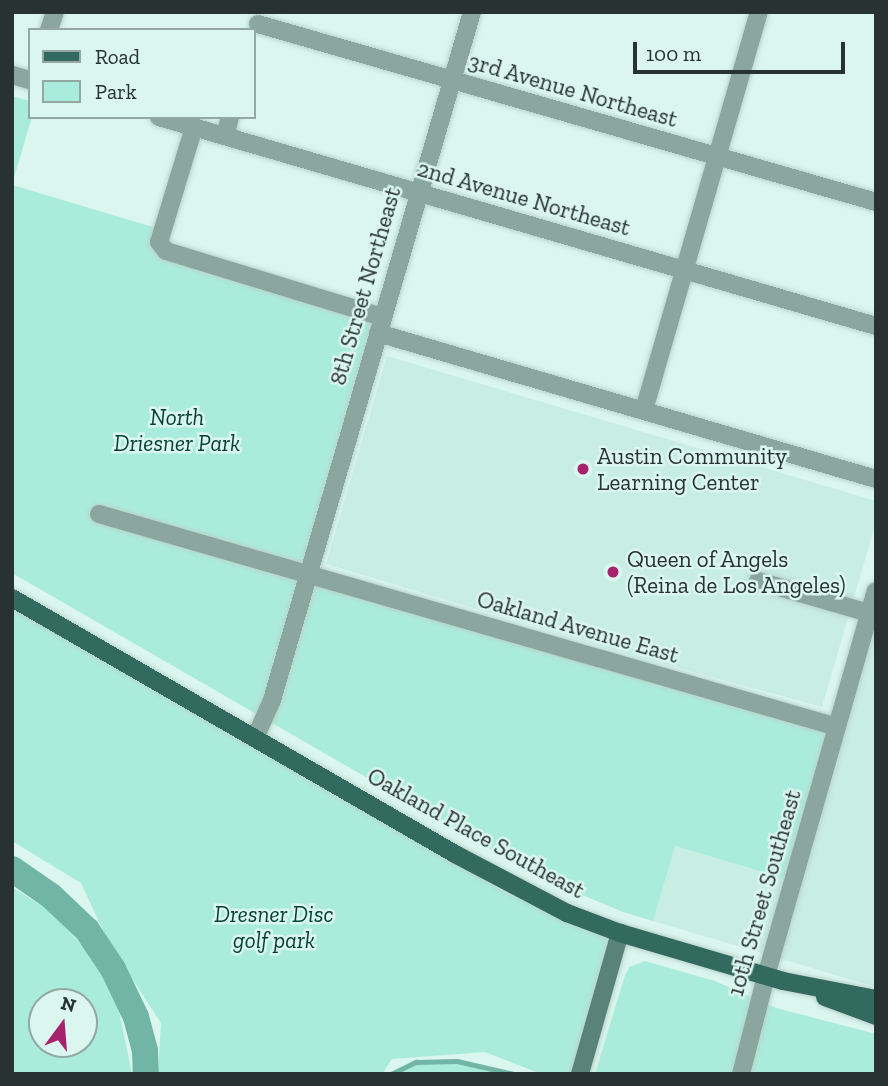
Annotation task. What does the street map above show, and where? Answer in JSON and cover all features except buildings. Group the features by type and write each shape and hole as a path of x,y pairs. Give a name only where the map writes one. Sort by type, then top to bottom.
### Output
{"main road":[{"path":"12,598 256,736"},
{"name":"Oakland Place Southeast","path":"256,736 516,888 567,913 620,933 766,976 803,986 876,999"},
{"path":"580,1074 620,933"},
{"name":"Oakland Place Southeast","path":"803,986 876,1016"}],"street":[{"name":"8th Street Northeast","path":"256,736 272,700 472,12"},
{"path":"644,410 760,12"},
{"name":"3rd Avenue Northeast","path":"258,25 876,202"},
{"name":"2nd Avenue Northeast","path":"166,119 876,326"},
{"path":"225,136 229,119"},
{"path":"194,127 159,242 174,256 644,410 876,479"},
{"name":"Oakland Avenue East","path":"99,514 836,727"},
{"path":"758,581 869,613"},
{"name":"10th Street Southeast","path":"741,1074 766,976 876,591"}],"shaded area":[{"path":"387,356 876,501 876,522 822,707 632,655 326,564"},
{"path":"876,623 876,987 653,921 674,846 799,883"}],"green space":[{"path":"12,96 28,100 28,119 31,119 12,184"},
{"name":"North Driesner Park","path":"12,185 163,230 159,242 382,317 307,574 837,727 792,881 675,846 653,921 623,912 546,880 506,858 12,573"},
{"name":"Dresner Disc golf park","path":"12,606 254,743 502,891 608,938 571,1074 541,1074 485,1052 392,1059 382,1074 158,1074 161,1023 109,943 81,883 12,841"},
{"path":"12,887 50,911 92,956 118,1006 132,1074 12,1074"},
{"path":"645,961 715,981 776,1008 876,1034 876,1074 595,1074 624,978 629,967"},
{"path":"457,1061 514,1074 391,1074 416,1062"}],"waterway":[{"path":"12,869 51,896 87,930 113,969 136,1017 145,1051 146,1074"},
{"path":"391,1074 416,1062 457,1061 514,1074"}],"place":[{"name":"Austin Community Learning Center","path":"583,469"},
{"name":"Queen of Angels (Reina de Los Angeles)","path":"613,572"}]}
